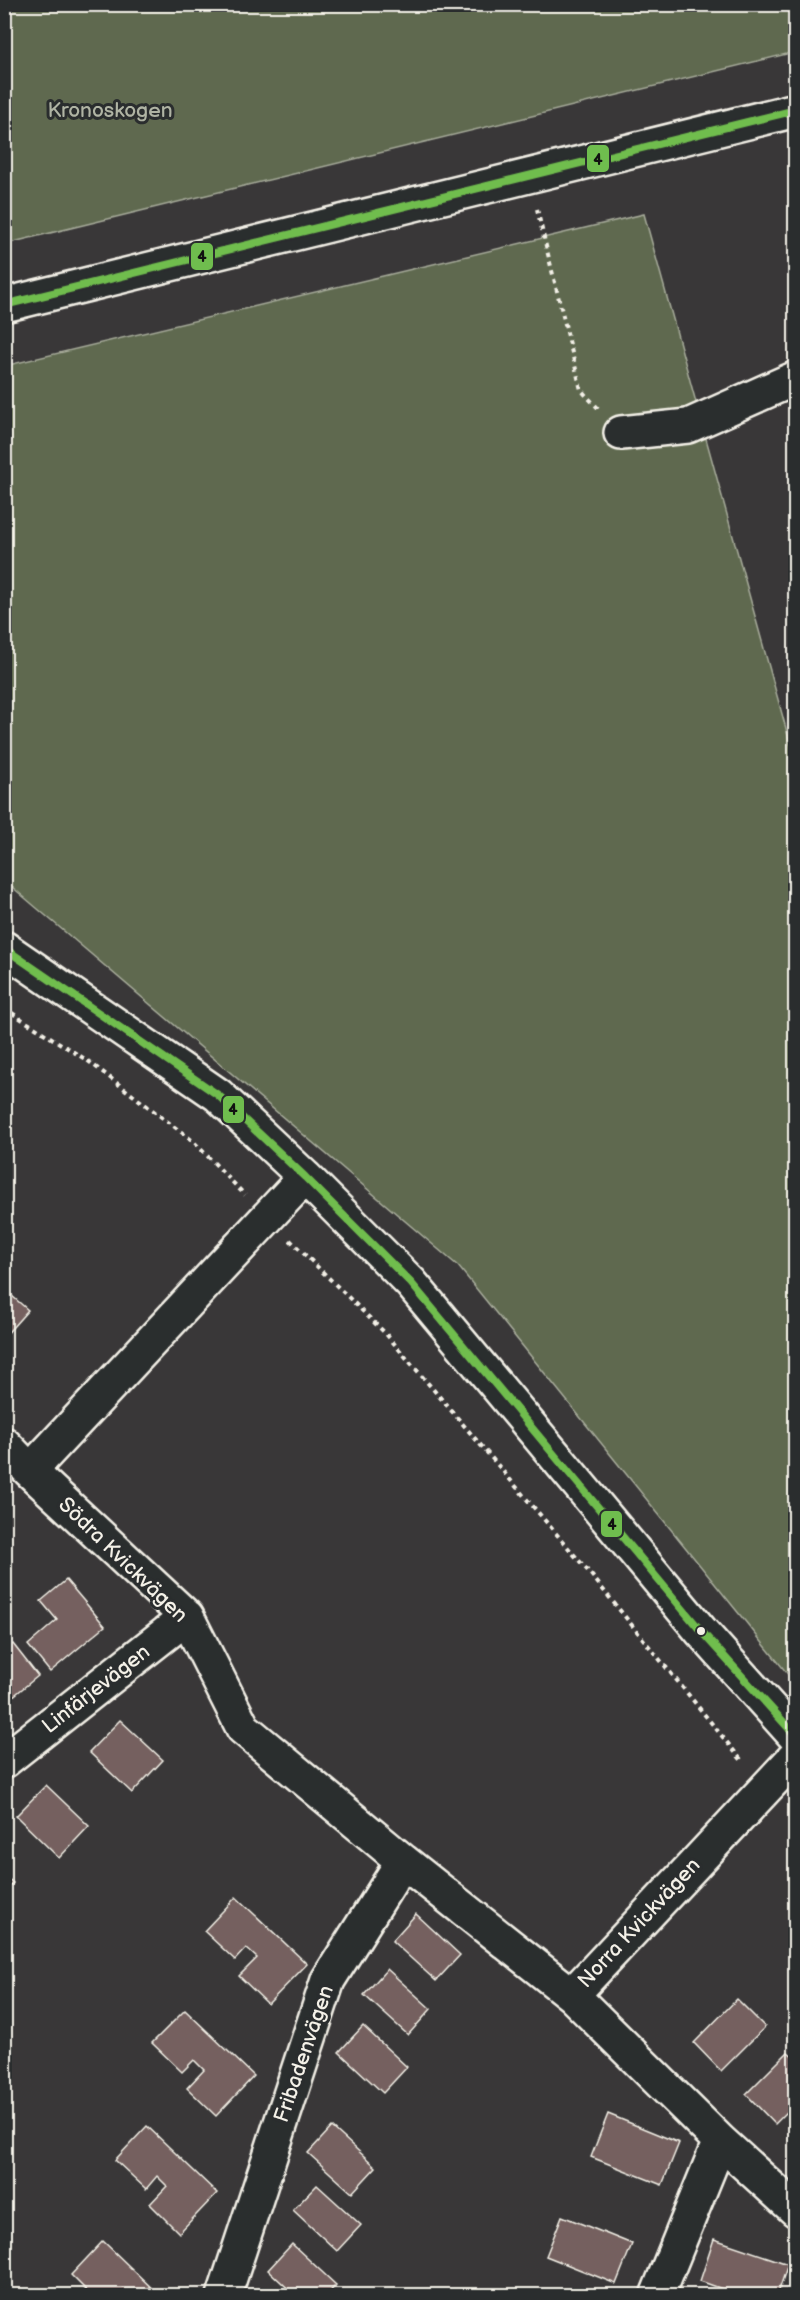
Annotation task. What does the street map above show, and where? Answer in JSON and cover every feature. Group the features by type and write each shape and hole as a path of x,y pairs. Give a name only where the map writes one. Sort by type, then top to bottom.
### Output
{"street":[{"path":"4,305 795,110"},
{"path":"621,433 688,426 795,378"},
{"path":"4,948 218,1095 305,1177 411,1283 694,1622 795,1737"},
{"path":"30,1471 305,1177"},
{"name":"Södra Kvickvägen","path":"4,1444 187,1617 243,1728 403,1861"},
{"name":"Linfärjevägen","path":"4,1761 187,1617"},
{"name":"Norra Kvickvägen","path":"795,1756 572,1995 720,2141 795,2210"},
{"path":"403,1861 572,1995"},
{"name":"Fribadenvägen","path":"224,2295 328,1980 403,1861"},
{"path":"657,2295 720,2141"}],"path":[{"path":"534,174 537,210 581,390 621,433"},
{"path":"4,1008 88,1061 193,1141 386,1334 588,1571 766,1788 795,1819"}],"green space":[{"name":"Kronoskogen","path":"4,5 795,5 795,52 5,244"},
{"path":"644,214 795,761 795,1683 458,1266 5,881 4,366"}],"building":[{"path":"4,1289 28,1310 4,1337"},
{"path":"66,1580 105,1626 50,1672 28,1645 57,1620 41,1601"},
{"path":"13,1644 38,1676 6,1702 4,1650"},
{"path":"120,1720 163,1760 132,1793 89,1752"},
{"path":"46,1785 89,1826 59,1858 16,1816"},
{"path":"4,1875 13,1883 4,1892"},
{"path":"236,1897 307,1964 268,2004 239,1976 257,1958 246,1948 235,1960 204,1931"},
{"path":"416,1914 460,1955 436,1981 392,1941"},
{"path":"387,1969 431,2009 408,2035 364,1995"},
{"path":"737,1999 765,2027 721,2071 694,2043"},
{"path":"185,2010 254,2076 216,2116 187,2088 204,2070 194,2060 182,2072 152,2043"},
{"path":"363,2026 407,2067 383,2093 339,2052"},
{"path":"788,2052 796,2059 796,2103 775,2124 746,2094"},
{"path":"608,2114 679,2143 662,2185 591,2157"},
{"path":"147,2126 217,2193 179,2233 150,2204 167,2186 157,2176 146,2189 115,2160"},
{"path":"332,2127 376,2167 352,2193 308,2153"},
{"path":"317,2185 361,2225 337,2251 293,2210"},
{"path":"562,2216 632,2244 616,2284 546,2256"},
{"path":"714,2239 788,2264 777,2296 742,2296 700,2281"},
{"path":"103,2241 160,2296 117,2296 113,2292 110,2296 92,2296 71,2275"},
{"path":"292,2244 336,2285 326,2296 296,2296 268,2270"}],"transit line":[{"name":"4","path":"4,305 796,110"},
{"name":"4","path":"4,948 218,1095 305,1177 411,1283 701,1631 796,1736"}]}
